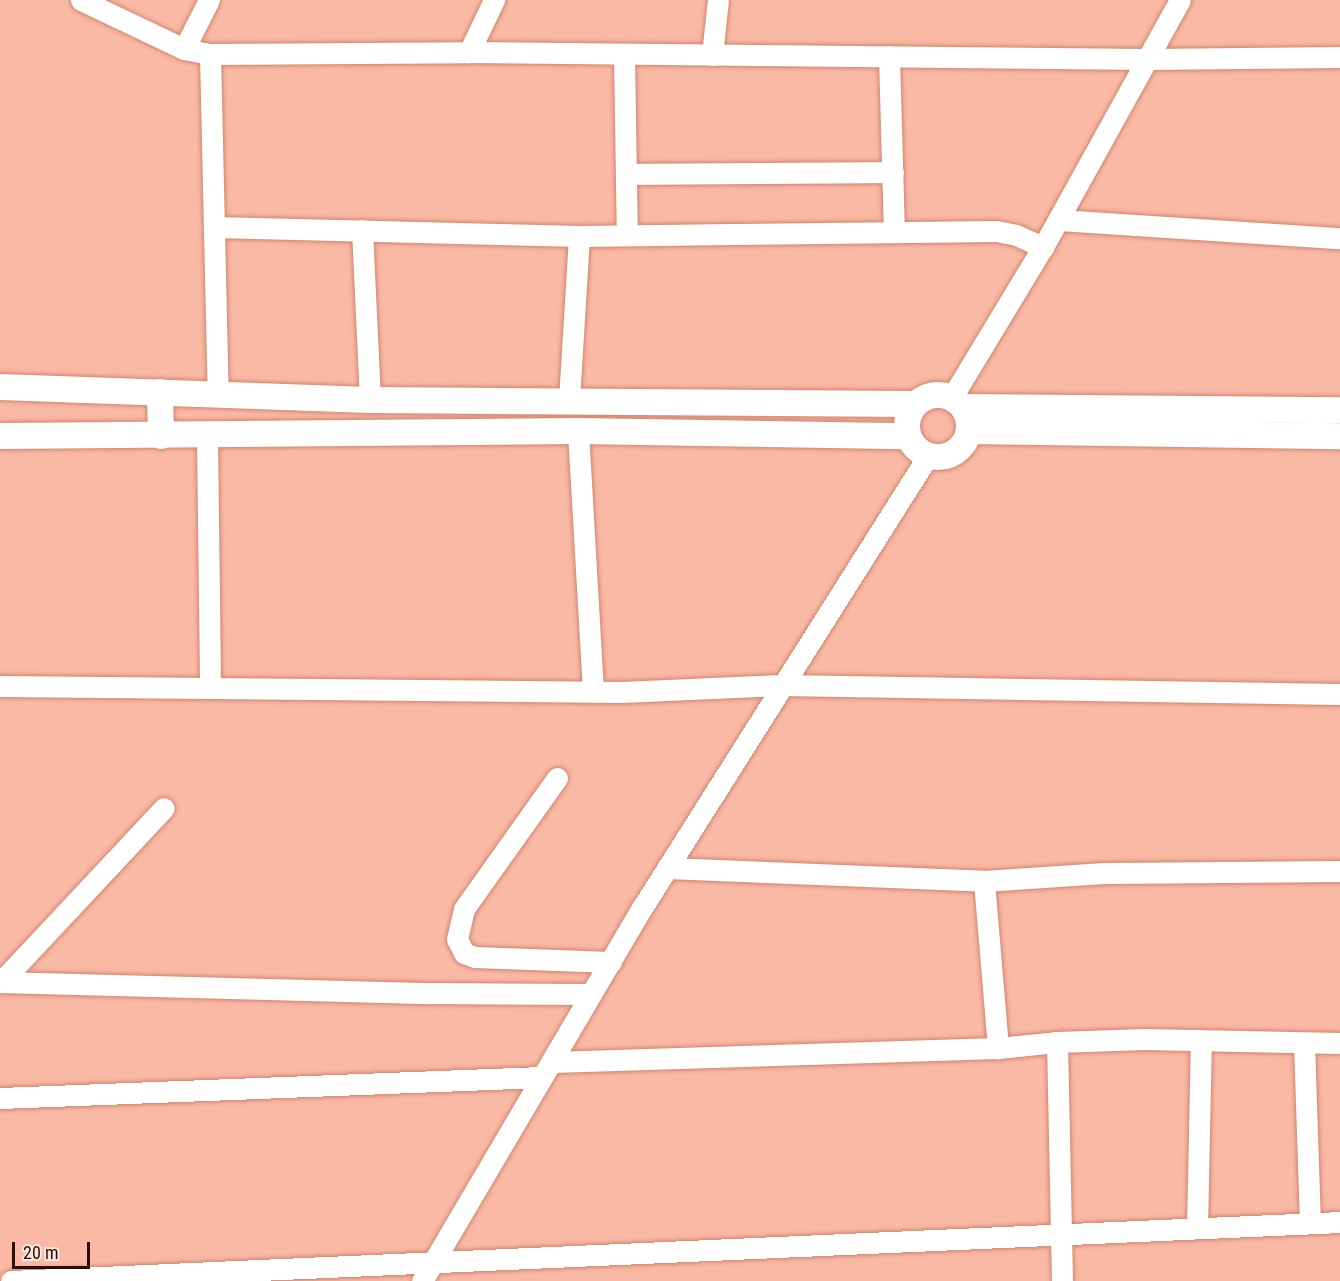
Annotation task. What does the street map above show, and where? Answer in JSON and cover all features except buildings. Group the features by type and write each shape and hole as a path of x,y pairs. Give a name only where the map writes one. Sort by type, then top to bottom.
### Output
{"street":[{"path":"81,0 184,49 210,54 469,52 1147,59 1340,57"},
{"path":"184,49 209,0"},
{"path":"469,52 494,0"},
{"path":"712,55 718,0"},
{"path":"1176,1 1147,59 1043,247 961,412 966,441 950,455 928,456 920,452 908,436 909,413 915,404 932,395 961,412 1340,436"},
{"path":"210,54 218,394"},
{"path":"624,54 627,236"},
{"path":"889,56 894,232"},
{"path":"627,174 892,172"},
{"path":"1058,220 1340,238"},
{"path":"215,227 579,236 996,231 1043,247"},
{"path":"362,230 370,400"},
{"path":"569,400 579,236"},
{"path":"0,387 370,400 915,404"},
{"path":"160,392 161,436"},
{"path":"961,412 1340,410"},
{"path":"0,436 578,431 908,436"},
{"path":"578,431 593,692"},
{"path":"207,436 210,687"},
{"path":"422,1281 668,868 781,685 928,456"},
{"path":"0,686 593,692 781,685 1340,694"},
{"path":"557,778 464,909 457,939 464,952 475,957 611,962"},
{"path":"0,982 164,808"},
{"path":"668,868 984,881 1104,873 1340,871"},
{"path":"984,881 998,1048"},
{"path":"0,982 431,993 591,994"},
{"path":"0,1098 998,1048 1058,1042 1201,1040 1340,1043"},
{"path":"1197,1228 1201,1040"},
{"path":"1058,1042 1062,1281"},
{"path":"1304,1042 1310,1222"},
{"path":"10,1281 1340,1222"}]}
